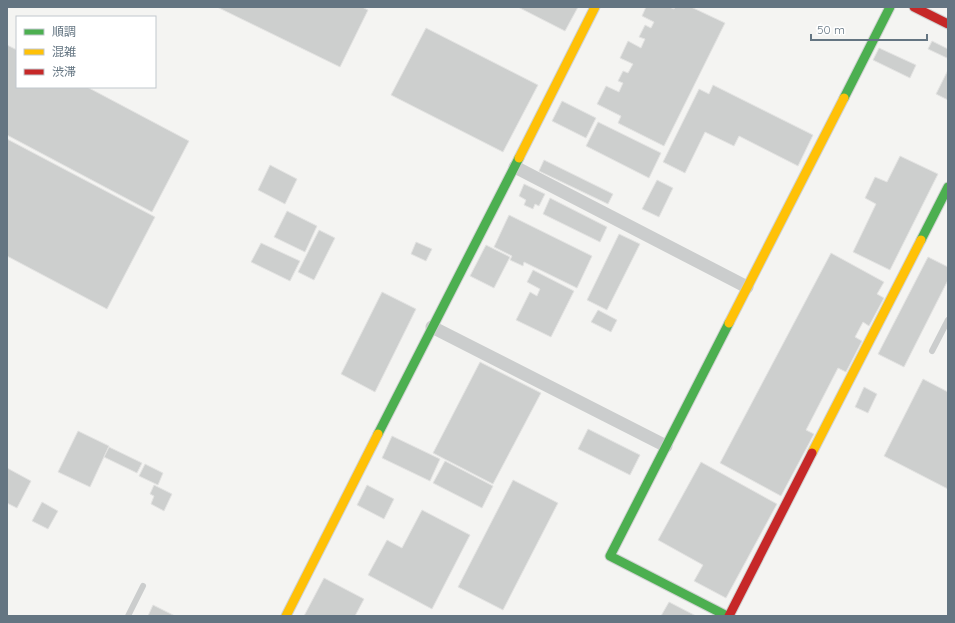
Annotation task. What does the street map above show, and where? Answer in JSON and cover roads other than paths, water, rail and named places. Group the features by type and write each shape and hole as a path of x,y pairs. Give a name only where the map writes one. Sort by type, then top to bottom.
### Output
{"street":[{"path":"286,616 595,7"},
{"path":"890,7 610,556 728,616 948,187"},
{"path":"914,7 948,24"},
{"path":"515,167 747,287"},
{"path":"432,327 666,446"}],"lane":[{"path":"932,351 948,320"},
{"path":"128,616 142,586"}]}
